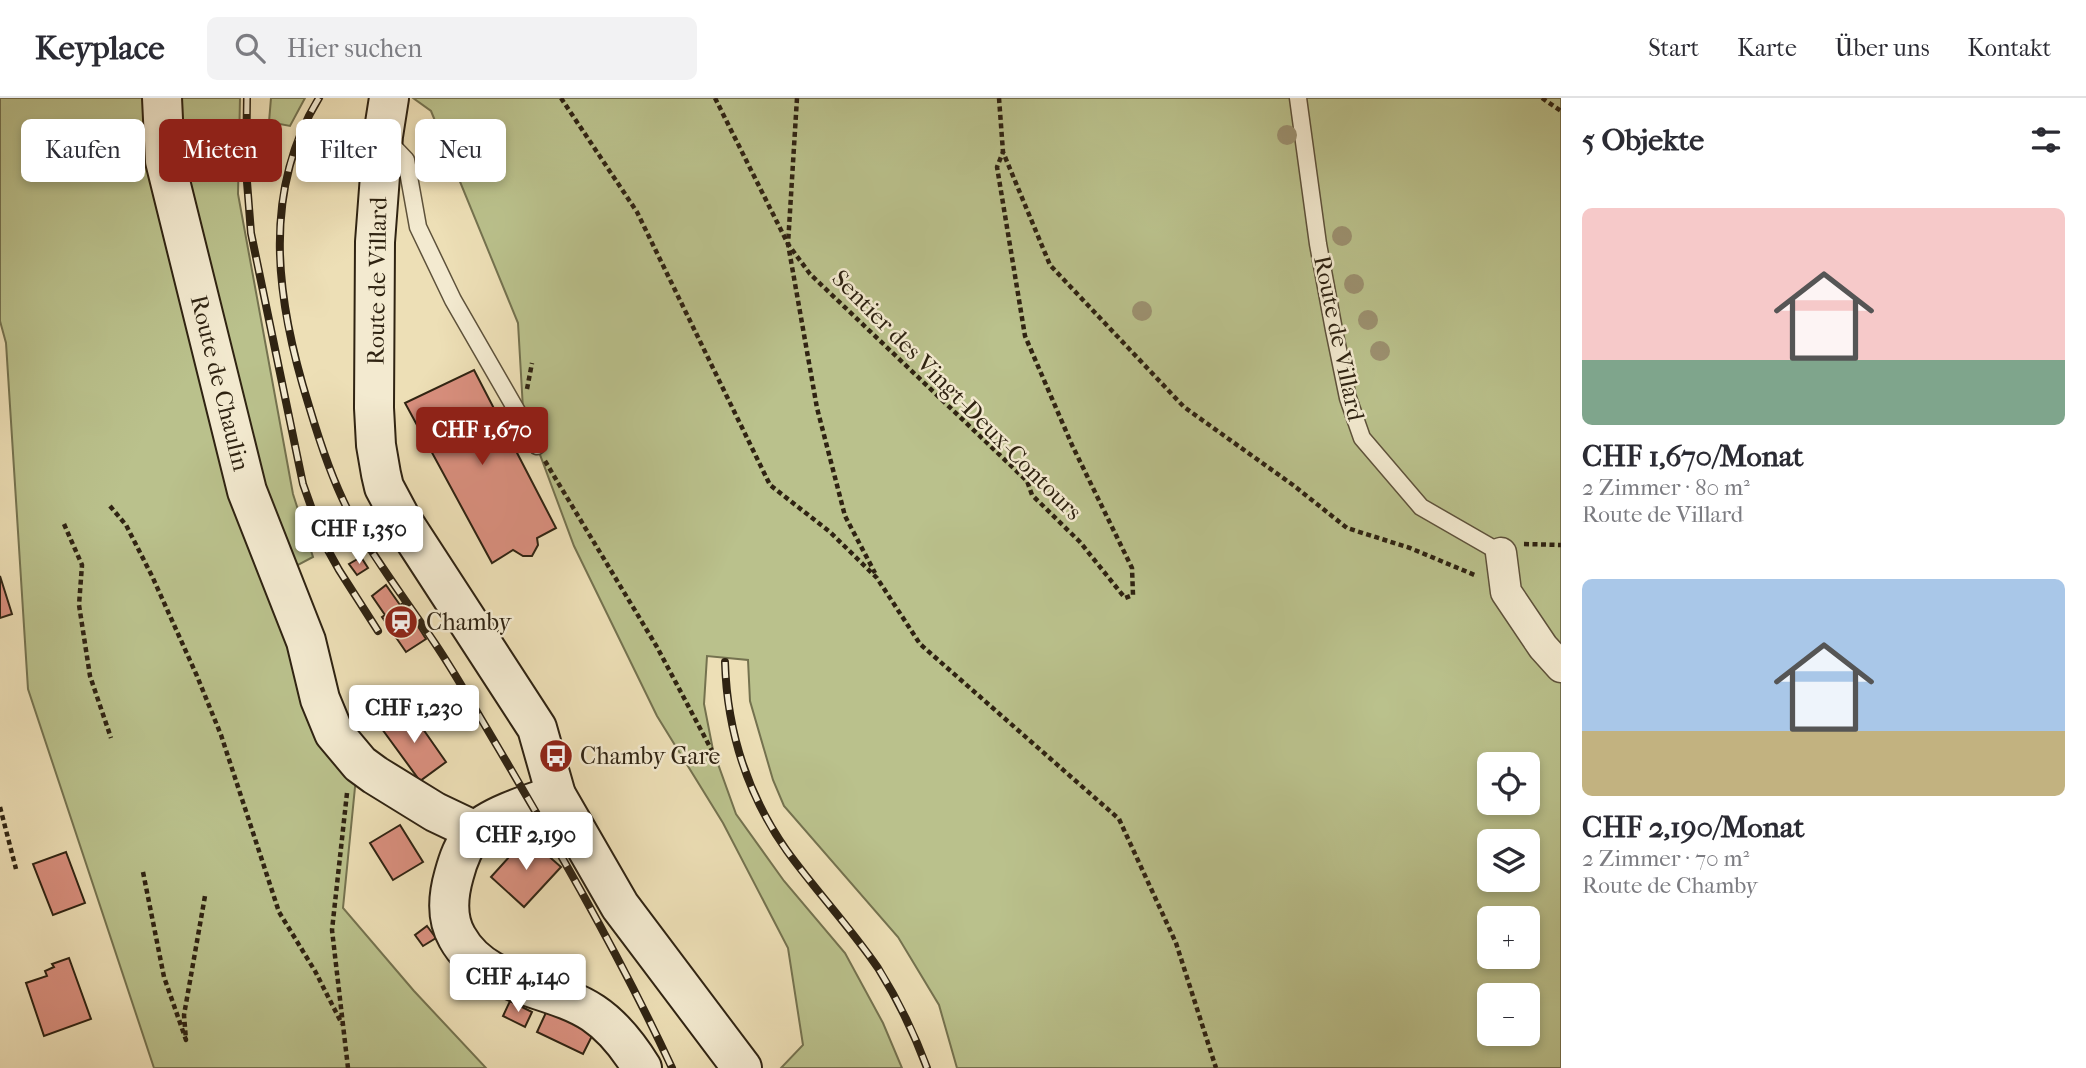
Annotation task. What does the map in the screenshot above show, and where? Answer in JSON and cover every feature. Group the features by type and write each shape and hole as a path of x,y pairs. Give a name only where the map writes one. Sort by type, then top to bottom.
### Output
{"street":[{"name":"Route de Chaulin","path":"162,98 165,161 247,491 306,641 320,699 334,733 360,764 435,813 475,831"},
{"name":"Route de Villard","path":"386,119 389,98"},
{"name":"Route de Villard","path":"380,182 375,242 374,408 376,445 384,487 400,517 537,728 556,795 620,906 742,1068"},
{"path":"1501,553 1506,592 1543,647 1561,667"},
{"path":"556,795 513,810 475,831 460,855 449,892 449,912 454,931 464,951 482,967 513,982 575,1003 593,1013 630,1049 642,1068"}],"lane":[{"name":"Route de Villard","path":"1298,98 1318,244 1334,330 1348,398 1362,438 1421,507 1501,553"},
{"path":"401,155 406,160 418,227 453,300 537,446"}],"path":[{"path":"561,98 637,212 770,485 830,533 877,578"},
{"name":"Sentier des Vingt-Deux-Contours","path":"715,98 788,244 810,274 1027,481 1032,495 1080,542 1125,598 1133,595 1132,568 1072,445 1025,336 997,167 1003,152"},
{"path":"797,98 788,244 817,408 845,516 877,578 919,644 1119,819 1176,943 1216,1068"},
{"path":"999,98 1003,152 1050,265 1184,407 1293,485 1346,528 1410,548 1486,580 1501,553 1528,542 1561,545"},
{"path":"1542,98 1561,111"},
{"path":"527,393 532,363"},
{"path":"537,446 657,647 719,764"},
{"path":"110,506 126,525 197,676 225,748 279,912 315,971 342,1024"},
{"path":"64,524 82,565 79,605 90,676 111,738"},
{"path":"348,1068 332,930 348,781 360,764"},
{"path":"0,807 16,869"},
{"path":"143,872 164,977 186,1040 184,1015 205,896"}],"green space":[{"path":"0,98 240,98 240,119 159,119 159,182 238,182 238,194 293,494 313,557 292,568 318,651 359,747 343,908 414,991 486,1068 154,1068 28,689 6,343 0,321"},
{"path":"271,98 305,98 290,126 282,124 282,119 269,119"},
{"path":"413,98 1561,98 1561,1068 957,1068 939,1005 898,937 784,806 773,780 750,701 748,660 707,656 704,704 713,750 736,814 784,881 845,953 883,1023 902,1068 781,1068 803,1045 788,948 723,823 657,716 574,546 523,409 518,323 460,182 506,182 506,119 434,119 431,111"}],"building":[{"path":"474,370 556,528 537,538 538,545 532,556 523,556 513,550 492,563 405,403"},
{"path":"361,557 368,568 357,575 349,564"},
{"path":"0,576 12,614 0,618"},
{"path":"386,585 400,605 403,603 426,639 406,652 382,617 385,615 372,596"},
{"path":"409,709 446,762 420,781 382,729"},
{"path":"400,825 423,862 393,880 370,843"},
{"path":"527,837 561,867 524,907 491,877"},
{"path":"66,852 85,903 53,915 33,864"},
{"path":"427,926 436,938 423,946 415,935"},
{"path":"69,958 91,1019 44,1036 26,983 47,976 45,971 54,967 52,964"},
{"path":"510,1001 532,1012 525,1027 503,1016"},
{"path":"549,1006 596,1028 583,1054 537,1032"}],"railway":[{"path":"247,98 246,169 251,233 303,484 324,543 378,631"},
{"path":"319,98 300,135 288,172 281,211 280,250 289,328 309,406 328,465 363,537 451,668 556,847 605,934 672,1068"},
{"path":"725,662 735,737 750,784 761,807 787,851 878,968 905,1017 927,1068"}],"place":[{"name":"Chamby","path":"401,622"},
{"name":"Chamby Gare","path":"556,756"}]}
